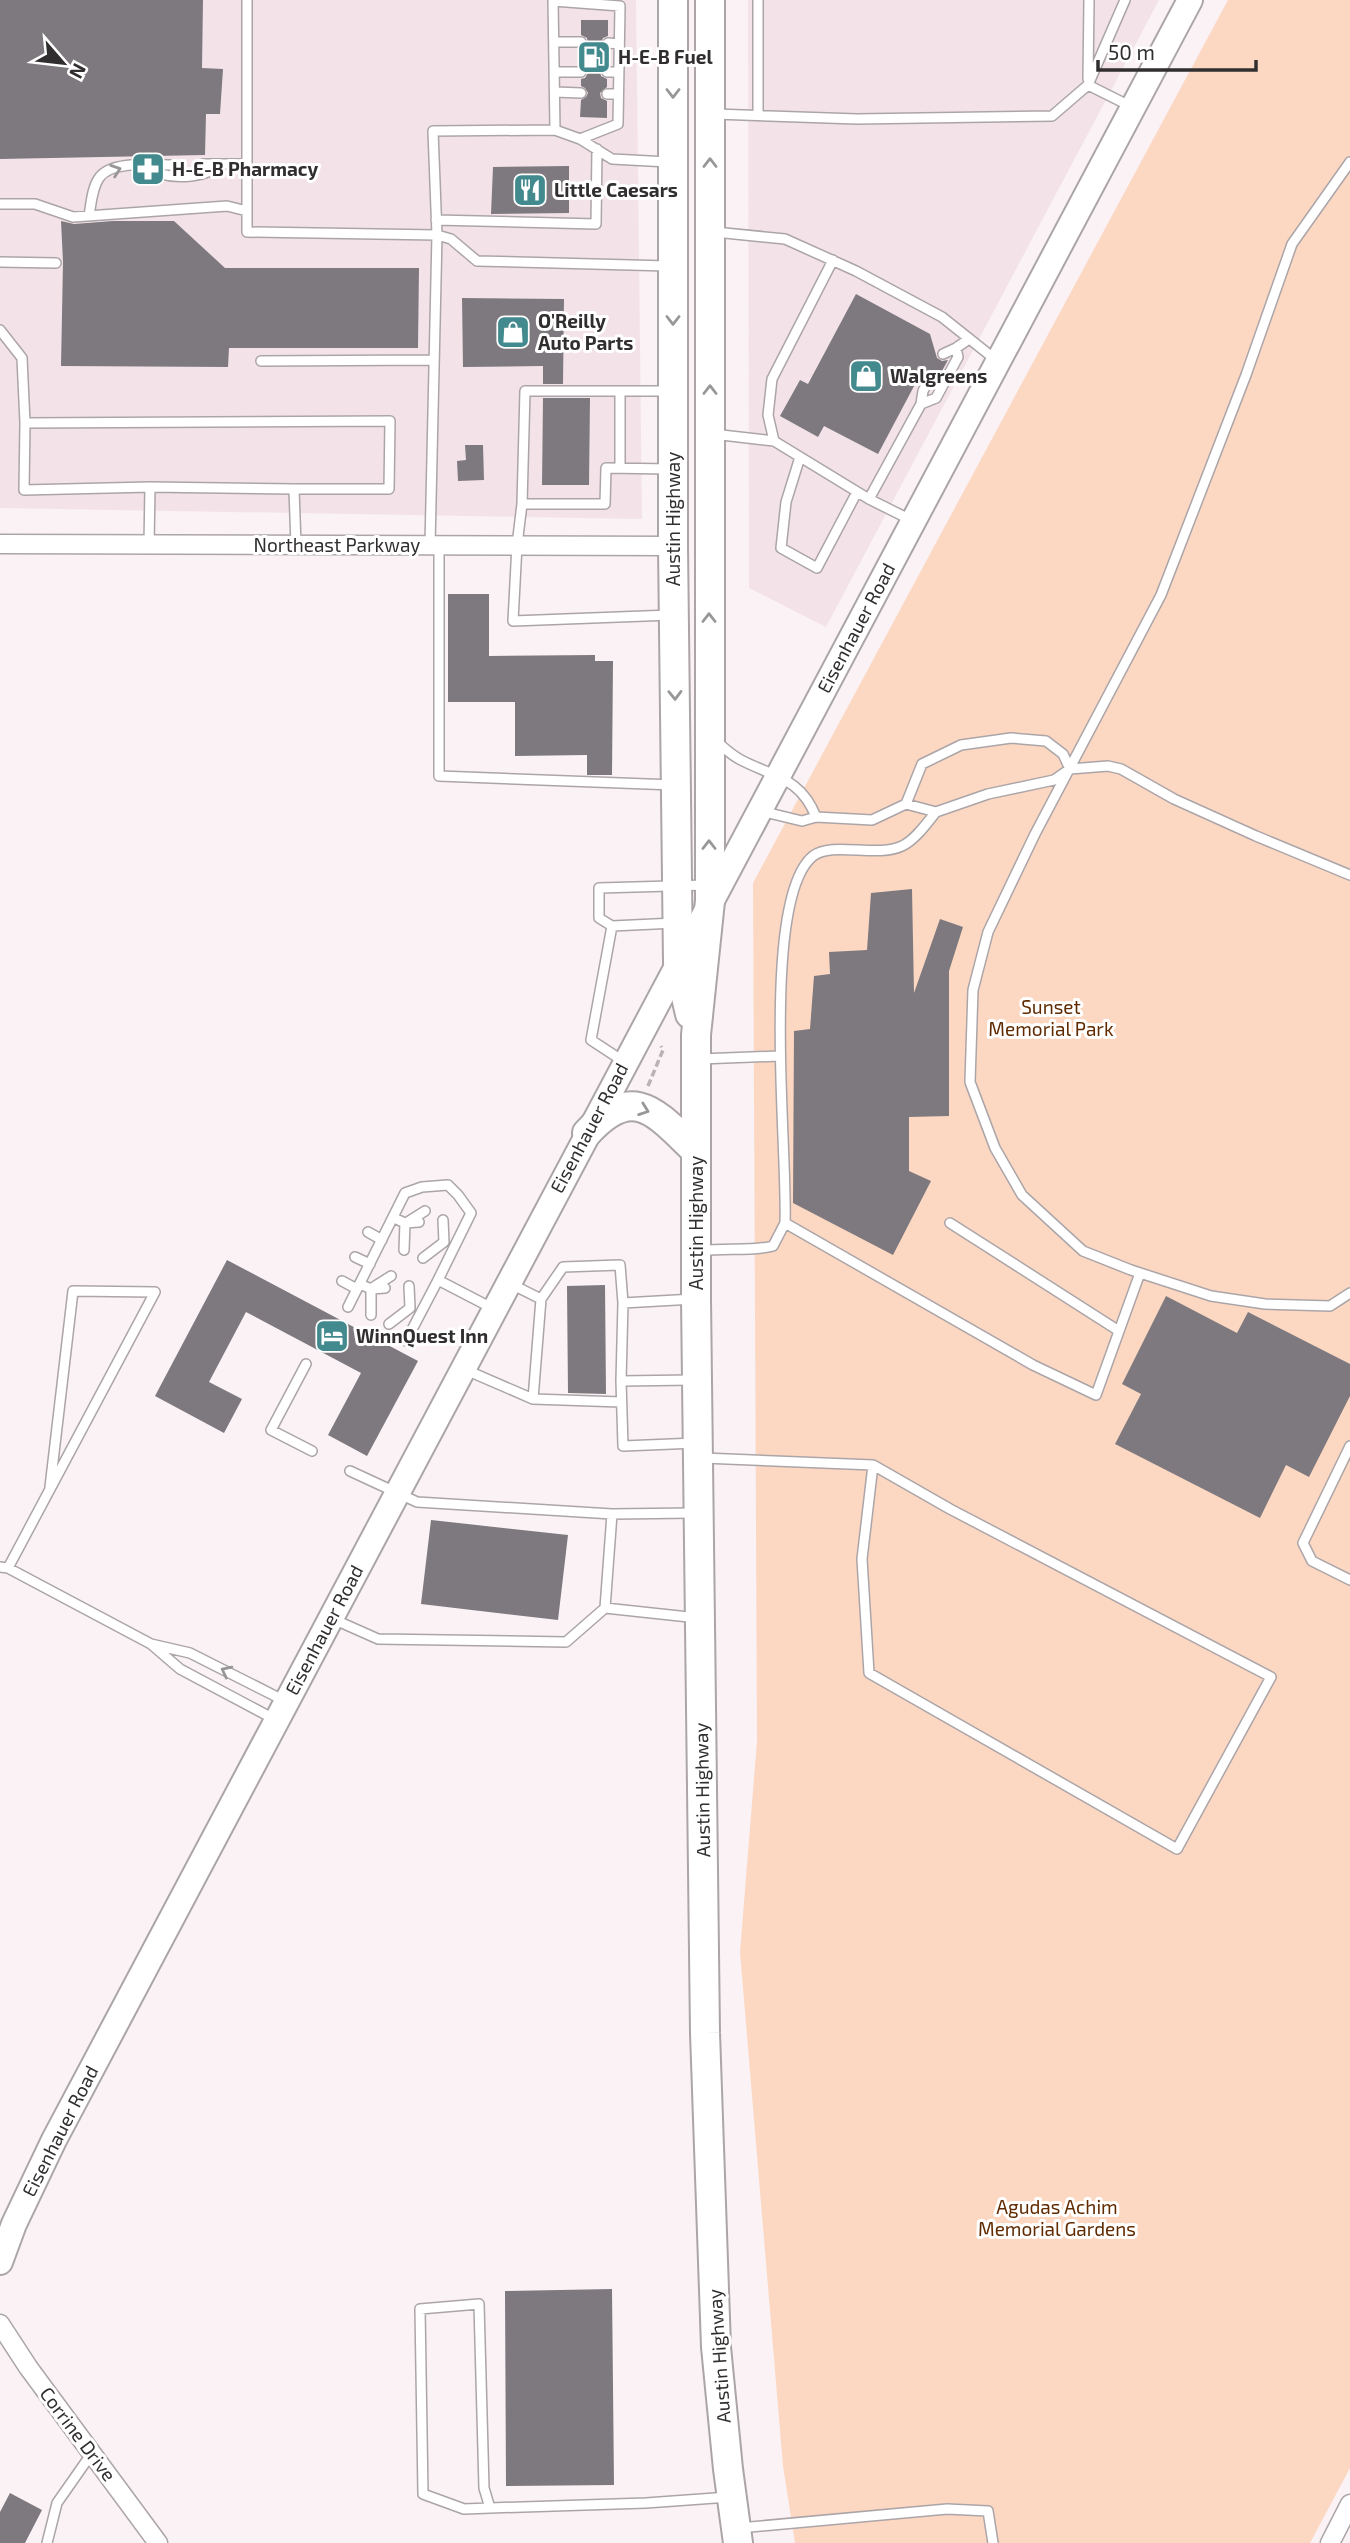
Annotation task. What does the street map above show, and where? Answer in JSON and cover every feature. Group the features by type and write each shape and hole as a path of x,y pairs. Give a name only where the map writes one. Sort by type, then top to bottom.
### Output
{"main road":[{"name":"Austin Highway","path":"673,0 673,545 677,923 678,962 695,1047"},
{"name":"Austin Highway","path":"710,0 709,893 695,1047 698,1513 705,2033 716,2347 736,2536"},
{"name":"Eisenhauer Road","path":"0,2262 54,2140 678,962 709,893 759,810 1190,0"},
{"path":"587,1133 602,1117 633,1105 653,1112 696,1151"}],"street":[{"name":"Northeast Parkway","path":"0,544 673,545"},
{"name":"Corrine Drive","path":"0,2324 28,2367 158,2543"},
{"path":"1330,2543 1350,2504"}],"lane":[{"path":"247,0 247,232 437,235 451,239 477,261 673,266"},
{"path":"758,0 758,115"},
{"path":"1088,85 1089,0"},
{"path":"710,114 857,119 1052,116 1088,85 1125,0"},
{"path":"555,130 553,1 620,6 618,124 580,139"},
{"path":"554,42 581,42"},
{"path":"608,43 619,44"},
{"path":"554,72 581,72"},
{"path":"607,72 618,72"},
{"path":"1088,85 1133,108"},
{"path":"555,92 581,93"},
{"path":"607,94 618,94"},
{"path":"673,163 612,159 580,139 555,130 433,131 437,235 434,545 439,776 676,785"},
{"path":"436,220 596,224 597,149"},
{"path":"1350,162 1292,244 1246,375 1161,595 1035,834 988,932 973,990 970,1082 995,1148 1022,1195 1083,1251 1212,1296 1265,1304 1330,1306 1350,1293"},
{"path":"147,164 161,174 170,175 210,174 221,164"},
{"path":"203,164 247,164"},
{"path":"89,216 99,178 118,167 173,165"},
{"path":"0,204 35,204 73,217 227,206 247,211"},
{"path":"710,232 785,239 833,260 942,317 998,361"},
{"path":"774,441 768,415 772,379 833,260"},
{"path":"0,262 56,263"},
{"path":"0,330 22,358 24,490 389,489 390,421 25,423"},
{"path":"943,354 969,339"},
{"path":"922,404 936,398 958,357 956,348"},
{"path":"261,361 434,360"},
{"path":"869,499 922,404 923,391 930,378"},
{"path":"673,391 525,391 522,504 513,621 674,615"},
{"path":"620,391 620,468"},
{"path":"710,434 774,441 869,499 913,521"},
{"path":"800,457 786,502 781,548 817,568 857,492"},
{"path":"522,504 605,504 606,468 673,470"},
{"path":"149,545 150,488"},
{"path":"294,489 296,545"},
{"path":"709,735 741,760 778,774 804,794 816,817"},
{"path":"906,804 922,764 961,745 1012,737 1046,741 1063,754 1070,769"},
{"path":"696,1251 719,1248 753,1251 773,1246 785,1223 785,1149 779,1056 783,954 790,900 800,874 814,855 837,849 873,852 903,846 936,813 988,794 1054,780 1070,769 1108,766 1121,769 1174,799 1256,836 1350,875"},
{"path":"759,810 802,821 816,817 872,820 906,804 936,813"},
{"path":"677,923 612,926 600,918 599,888 677,887 709,893"},
{"path":"612,926 591,1040 624,1062"},
{"path":"695,1047 779,1056"},
{"path":"348,1307 405,1193 422,1187 448,1185 471,1213 406,1341"},
{"path":"405,1223 425,1210"},
{"path":"394,1218 405,1223 419,1222"},
{"path":"443,1220 444,1242"},
{"path":"405,1223 411,1236"},
{"path":"404,1250 405,1223"},
{"path":"785,1223 1033,1365 1096,1395 1140,1273"},
{"path":"950,1223 1119,1331"},
{"path":"368,1232 382,1240"},
{"path":"438,1233 444,1242 454,1248"},
{"path":"430,1245 444,1242"},
{"path":"423,1258 444,1242"},
{"path":"355,1257 370,1264"},
{"path":"533,1399 541,1299 563,1267 620,1265 623,1446 873,1465 950,1509 1271,1677 1177,1849 869,1674 862,1559 873,1465"},
{"path":"371,1289 391,1276"},
{"path":"438,1280 494,1309"},
{"path":"342,1281 371,1289 385,1288"},
{"path":"508,1282 541,1299"},
{"path":"410,1286 410,1308"},
{"path":"371,1289 377,1301"},
{"path":"371,1289 371,1315"},
{"path":"50,1487 72,1291 155,1292 50,1487 4,1568 151,1644 180,1669 282,1711"},
{"path":"403,1298 410,1308 420,1314"},
{"path":"622,1303 696,1299"},
{"path":"396,1311 410,1308"},
{"path":"389,1324 410,1308"},
{"path":"306,1364 271,1430 312,1451"},
{"path":"462,1369 533,1399 621,1402"},
{"path":"621,1381 697,1380"},
{"path":"1350,1446 1304,1543 1312,1561 1350,1580"},
{"path":"350,1471 416,1502 612,1514 698,1513"},
{"path":"330,1618 378,1639 566,1642 606,1608 612,1514"},
{"path":"606,1608 700,1619"},
{"path":"151,1644 190,1653 282,1711"},
{"path":"490,2508 484,2488 479,2304 420,2309 423,2494 464,2509 646,2503 731,2497"},
{"path":"47,2543 57,2503 92,2453"},
{"path":"736,2536 947,2509 988,2511 993,2543"}],"path":[{"path":"646,1090 663,1050"}],"shaded area":[{"path":"0,0 636,0 642,519 0,508"},
{"path":"748,0 1159,0 826,627 749,588"}],"green space":[{"name":"Sunset Memorial Park","path":"1228,0 1350,0 1350,2468 1310,2543 795,2543 783,2466 740,1952 757,1741 753,883"}],"building":[{"path":"0,0 203,0 202,68 223,69 220,114 206,114 205,155 0,159"},
{"name":"H-E-B Fuel","path":"581,20 608,20 608,36 603,38 601,43 607,50 607,65 600,71 601,76 607,79 607,87 600,93 601,98 607,101 607,118 580,117 581,100 588,93 581,86 581,79 588,73 587,68 581,65 581,49 588,43 587,38 581,35"},
{"name":"Little Caesars","path":"569,166 569,213 491,214 493,167"},
{"path":"61,221 74,224 174,221 225,268 419,268 418,348 229,348 228,367 61,366"},
{"name":"Walgreens","path":"856,294 930,334 937,358 948,360 937,380 933,372 921,373 878,454 824,426 818,437 780,416 800,380 808,384"},
{"name":"O'Reilly Auto Parts","path":"462,298 564,299 563,384 543,384 543,366 463,367"},
{"path":"543,398 590,398 589,485 542,485"},
{"path":"465,445 483,445 484,480 458,481 457,461 466,460"},
{"path":"448,594 489,594 489,656 595,655 595,661 613,661 612,775 587,775 587,755 515,756 515,702 448,702"},
{"path":"912,889 914,993 940,919 963,927 949,971 949,1116 909,1117 909,1171 931,1181 893,1255 793,1203 794,1031 810,1029 814,976 830,974 829,952 867,950 871,893"},
{"name":"WinnQuest Inn","path":"227,1260 418,1361 367,1456 328,1435 361,1373 246,1312 209,1382 242,1399 224,1433 155,1396"},
{"path":"605,1285 606,1394 568,1393 567,1286"},
{"path":"1166,1296 1237,1333 1248,1312 1350,1364 1350,1396 1309,1477 1286,1465 1260,1518 1115,1444 1141,1394 1122,1384"},
{"path":"431,1520 568,1535 558,1620 421,1604"},
{"path":"612,2289 614,2485 506,2486 505,2291"},
{"path":"10,2493 42,2510 25,2543 0,2543 0,2512"}],"place":[{"name":"H-E-B Fuel","path":"594,57"},
{"name":"H-E-B Pharmacy","path":"148,169"},
{"name":"Little Caesars","path":"530,190"},
{"name":"O'Reilly Auto Parts","path":"513,332"},
{"name":"Walgreens","path":"866,376"},
{"name":"WinnQuest Inn","path":"332,1336"}],"park label":[{"name":"Agudas Achim Memorial Gardens","path":"1057,2218"}]}
